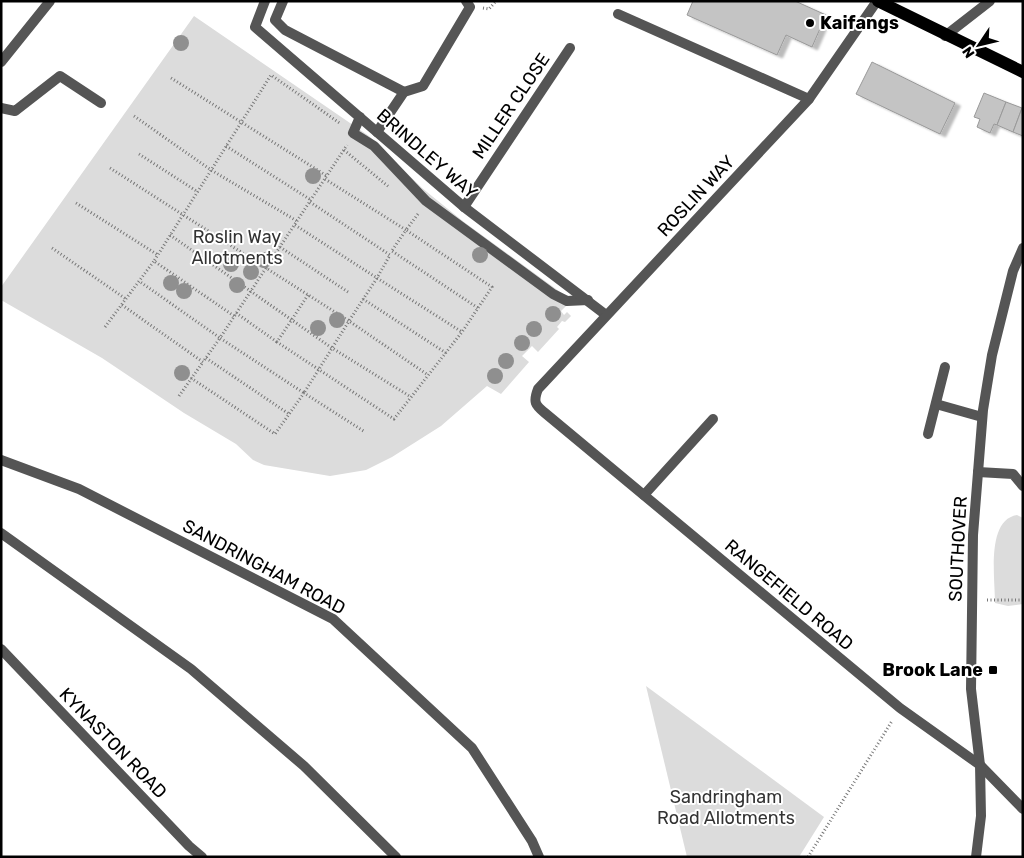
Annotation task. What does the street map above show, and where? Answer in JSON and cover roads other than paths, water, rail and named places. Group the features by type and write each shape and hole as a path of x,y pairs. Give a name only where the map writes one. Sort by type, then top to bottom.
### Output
{"main road":[{"path":"877,1 945,36 1023,72"}],"street":[{"path":"1,62 50,1"},
{"name":"BRINDLEY WAY","path":"264,1 255,27 464,207 606,315"},
{"path":"283,1 275,20 285,30 404,92"},
{"path":"377,132 404,92 423,86 470,6 466,1"},
{"name":"ROSLIN WAY","path":"536,405 534,399 538,389 809,99 877,1"},
{"path":"945,36 990,1"},
{"path":"618,14 809,99"},
{"name":"MILLER CLOSE","path":"464,207 570,48"},
{"path":"1,108 15,111 60,76 101,103"},
{"path":"360,118 353,133 374,146 426,201 553,294 567,301 588,300"},
{"name":"SOUTHOVER","path":"976,857 981,816 980,765 971,689 971,600 973,535 982,417 992,356 1013,271 1023,248"},
{"path":"928,434 945,367"},
{"path":"936,404 982,417"},
{"name":"RANGEFIELD ROAD","path":"536,405 900,708 980,765 1023,809"},
{"path":"644,495 713,419"},
{"name":"SANDRINGHAM ROAD","path":"1,460 79,489 333,619 472,748 532,841 539,857"},
{"path":"978,472 1013,474 1023,486"},
{"path":"1,533 191,669 304,766 396,857"},
{"name":"KYNASTON ROAD","path":"1,649 189,846 202,857"}],"place":[{"name":"Kaifangs","path":"810,23"},
{"name":"Brook Lane","path":"993,670"}],"park label":[{"name":"Roslin Way Allotments","path":"237,247"},
{"name":"Sandringham Road Allotments","path":"726,808"}]}
